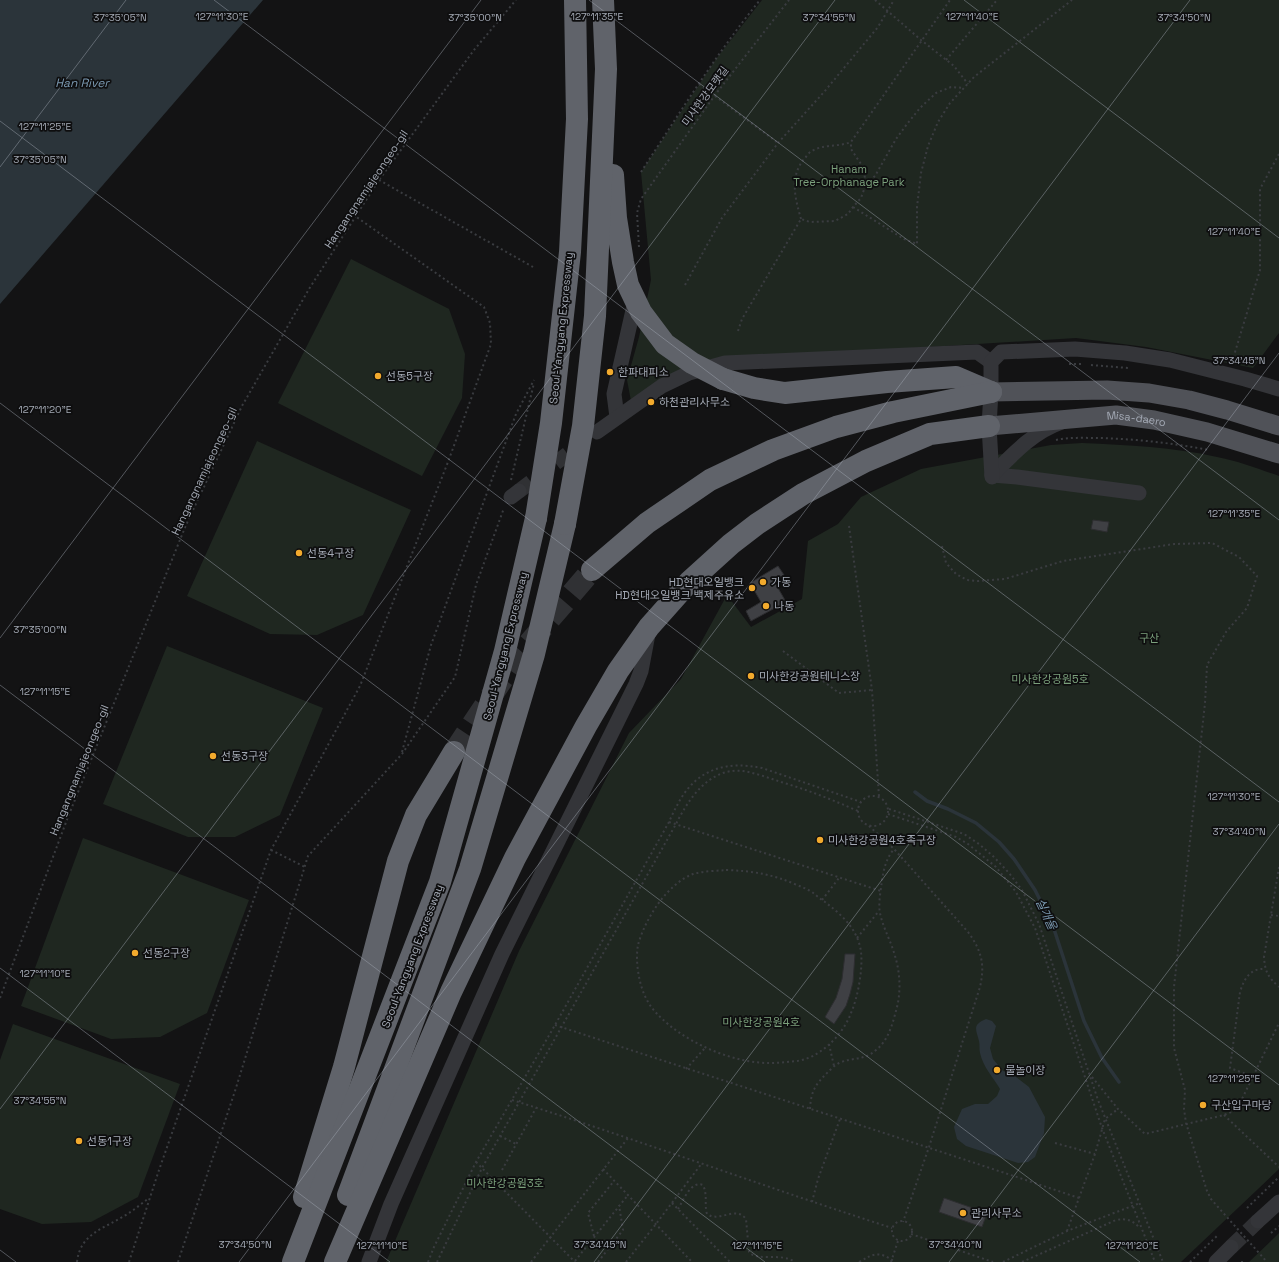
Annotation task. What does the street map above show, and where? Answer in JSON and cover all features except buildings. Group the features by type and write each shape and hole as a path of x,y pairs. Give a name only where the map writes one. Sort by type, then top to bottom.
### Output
{"highway":[{"name":"Seoul-Yangyang Expressway","path":"293,1262 440,882 506,651 536,518 551,423 570,252 577,119 575,0"},
{"path":"604,0 606,69 616,218 623,262 628,286 641,312 665,344 692,363 723,379 754,388 785,393 887,382 956,377 991,392"},
{"path":"324,1262 470,869 534,654 565,524 583,426 595,316 606,69"},
{"path":"592,570 647,523 710,480 773,450 843,425 893,412 991,392"},
{"path":"335,1262 451,992 515,858 586,726 618,671 649,627 689,582 731,544 757,524 803,494 866,461 930,434 988,426"},
{"path":"283,1262 344,1067 398,861 416,815 454,752"}],"main road":[{"path":"991,392 1107,390 1149,393 1189,400 1279,426"},
{"name":"Misa-daero","path":"988,426 1116,415 1154,420 1207,432 1279,454"}],"street":[{"path":"616,417 614,394 638,284"},
{"path":"992,476 988,426 991,392 991,362 1001,352 1075,349 1125,353 1170,360 1228,374 1279,389"},
{"path":"597,432 616,417 662,386 689,373 725,363 977,352 991,362"},
{"path":"992,476 1017,449 1028,440 1047,428 1072,419"},
{"path":"992,476 1017,477 1139,494"},
{"path":"369,1262 394,1198 502,954 636,684 641,671 649,627"},
{"path":"1258,1221 1279,1202"},
{"path":"1216,1262 1231,1248"}],"path":[{"name":"Hangangnamjajeongeo-gil","path":"0,998 68,817 186,525 246,400 310,289 379,180 474,50 516,0"},
{"path":"641,172 698,84 742,22 760,0"},
{"name":"미사한강모랫길","path":"639,204 715,95 788,0"},
{"path":"875,0 921,40 954,66 968,84"},
{"path":"685,286 722,218 778,143 824,92 878,27 894,0"},
{"path":"866,184 863,168 851,149 851,142 950,0"},
{"path":"946,60 997,0"},
{"path":"853,207 904,239 917,244 917,207 920,173 928,146 938,122 950,103 974,77 1072,0"},
{"path":"698,84 715,95 778,143"},
{"path":"801,219 810,222 835,221 848,214 861,198 866,184 875,176 896,139 920,108 936,94 951,87 964,88"},
{"path":"738,331 742,319 801,219 796,201 795,174 802,161 812,151 851,142"},
{"path":"1228,374 1260,270 1260,189 1279,154"},
{"path":"379,180 533,267"},
{"path":"129,1262 150,1197 271,850 360,686 448,462 490,344 490,323 484,307 355,216"},
{"path":"1065,364 1134,369"},
{"path":"178,1262 235,1091 308,856 402,754 455,677 476,585 512,497 534,380 516,414 431,645 402,754"},
{"path":"1050,441 1061,439 1111,438 1180,444 1215,451"},
{"path":"849,526 872,690 879,797"},
{"path":"942,546 946,563 956,574 967,580 978,581 1005,579 1063,561 1174,544 1212,543 1239,557 1257,576 1247,608 1226,632 1207,665 1205,703 1174,987 1174,1048 1185,1090 1184,1109 1186,1124 1203,1182 1211,1199 1267,1262"},
{"path":"782,651 839,693 872,690"},
{"path":"428,1262 476,1162 555,1025 680,800 690,786 702,776 718,768 732,765 747,765 762,768 861,802"},
{"path":"437,1262 482,1168 683,810 699,789 707,781 730,771 741,771 759,775 828,798 858,811"},
{"path":"869,826 883,823 888,814 888,809 884,800 879,797 869,796 864,798 858,811 861,820 894,849 968,932 975,941 979,951 983,974 929,1147 903,1222"},
{"path":"888,809 964,834 989,852 1009,873 1022,890 1039,924 1105,1119 1163,1262"},
{"path":"888,814 956,837 968,844 996,866 1016,892 1035,928 1102,1128 1155,1262"},
{"path":"669,822 881,891"},
{"path":"810,1109 811,1096 814,1089 818,1082 834,1066 840,1062 870,1055 878,1049 890,1032 898,1004 898,968 880,911 885,864 894,849"},
{"path":"271,850 305,867"},
{"path":"1279,867 1264,957 1265,969 1268,975 1279,987"},
{"path":"726,870 749,871 772,875 810,891 822,900 843,918 851,927 856,938 861,952 861,964 856,998 851,1015 829,1044 814,1055 801,1060 768,1063 744,1060 705,1048 690,1040 662,1019 646,1000 642,989 638,962 638,947 644,929 658,903 670,890 693,874 726,870"},
{"path":"822,900 839,878"},
{"path":"856,938 880,911"},
{"path":"1271,915 1279,916"},
{"path":"1254,1077 1230,1068 1240,992 1243,983 1253,971 1265,969"},
{"path":"1091,1076 1118,1109 1145,1134 1224,1115 1234,1111 1241,1101 1279,1023"},
{"path":"555,1025 686,1069 929,1147 1079,1198"},
{"path":"829,1044 834,1066"},
{"path":"686,1069 705,1048"},
{"path":"512,1100 892,1228"},
{"path":"502,1170 536,1108"},
{"path":"1067,1232 1105,1119 1118,1109"},
{"path":"1224,1115 1279,1167"},
{"path":"812,1202 818,1179 840,1119"},
{"path":"500,1136 516,1144"},
{"path":"531,1262 628,1138"},
{"path":"1055,1143 1094,1154"},
{"path":"476,1162 575,1262 628,1195"},
{"path":"626,1262 702,1163"},
{"path":"603,1169 692,1262"},
{"path":"1247,1208 1279,1177"},
{"path":"594,1237 588,1213 614,1181"},
{"path":"678,1209 692,1187 696,1184 703,1185 706,1195 706,1210 707,1214 711,1217 717,1217 733,1212 744,1215 746,1219 749,1252 754,1260"},
{"path":"77,1262 78,1253 87,1238 150,1197"},
{"path":"672,1203 730,1262"},
{"path":"1003,1262 1067,1232 1140,1204"},
{"path":"598,1262 623,1230 619,1205"},
{"path":"1022,1262 1116,1220 1127,1219 1138,1225 1142,1230"},
{"path":"903,1222 909,1225 911,1234 907,1240 898,1241 892,1234 892,1228 897,1223 903,1222"},
{"path":"1271,1233 1279,1226"},
{"path":"911,1234 993,1262"},
{"path":"1190,1262 1218,1235"},
{"path":"891,1261 898,1241"},
{"path":"859,1262 870,1255 875,1254 895,1262"},
{"path":"770,1260 788,1258 795,1262"}],"green space":[{"name":"Hanam Tree-Orphanage Park","path":"762,0 1279,0 1279,333 1253,368 1146,347 1076,338 701,361 631,401 627,380 639,337 651,280 641,172 716,59"},
{"name":"선동5구장","path":"351,259 449,309 465,354 462,398 422,476 278,403"},
{"name":"선동4구장","path":"257,441 411,510 363,615 317,635 270,634 187,596"},
{"path":"1082,443 1150,447 1184,451 1233,461 1279,476 1279,1169 1181,1262 386,1262 519,951 629,733 681,679 727,595 751,627 802,599 808,541 838,524 861,497 921,469 1051,445"},
{"name":"선동3구장","path":"167,646 323,708 280,815 235,837 188,837 103,804"},
{"name":"선동2구장","path":"83,838 249,900 207,1013 160,1037 111,1039 21,1006"},
{"name":"선동1구장","path":"13,1024 180,1084 138,1197 91,1222 42,1224 0,1209 0,1060"},
{"path":"1279,1233 1279,1262 1249,1262 1275,1237"}],"water":[{"name":"Han River","path":"0,0 263,0 0,304"},
{"path":"986,1019 992,1021 996,1026 990,1048 993,1059 1003,1071 1012,1074 1029,1087 1045,1117 1044,1133 1035,1157 1028,1162 1018,1163 966,1146 957,1139 954,1127 962,1109 975,1104 988,1104 997,1096 1000,1089 981,1058 980,1053 976,1028 979,1023"}],"waterway":[{"name":"실개울","path":"915,792 927,801 948,809 976,823 999,842 1014,859 1035,890 1053,926 1084,1021 1102,1058 1119,1082"}],"tunnel":[{"path":"519,491 582,443"},
{"path":"454,752 518,656 592,570"},
{"path":"1231,1247 1258,1221"}],"place":[{"name":"한파대피소","path":"610,372"},
{"name":"선동5구장","path":"378,376"},
{"name":"하천관리사무소","path":"651,402"},
{"name":"선동4구장","path":"299,553"},
{"name":"가동","path":"763,582"},
{"name":"HD현대오일뱅크 HD현대오일뱅크 백제주유소","path":"752,588"},
{"name":"나동","path":"766,606"},
{"name":"미사한강공원테니스장","path":"751,676"},
{"name":"선동3구장","path":"213,756"},
{"name":"미사한강공원4호족구장","path":"820,840"},
{"name":"선동2구장","path":"135,953"},
{"name":"물놀이장","path":"997,1070"},
{"name":"구산입구마당","path":"1203,1105"},
{"name":"선동1구장","path":"79,1141"},
{"name":"관리사무소","path":"963,1213"}],"park label":[{"name":"구산","path":"1149,638"},
{"name":"미사한강공원5호","path":"1050,679"},
{"name":"미사한강공원4호","path":"761,1022"},
{"name":"미사한강공원3호","path":"505,1183"}]}
